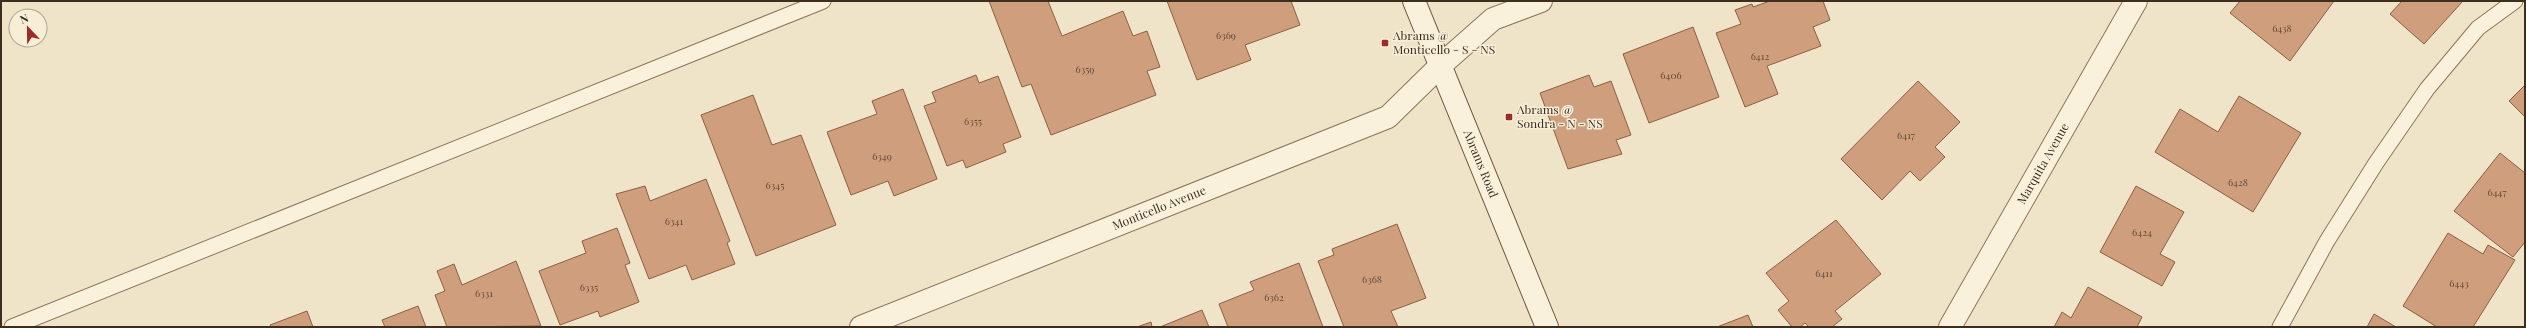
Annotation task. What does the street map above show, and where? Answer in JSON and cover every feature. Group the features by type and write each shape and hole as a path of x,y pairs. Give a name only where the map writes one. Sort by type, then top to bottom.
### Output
{"street":[{"name":"Abrams Road","path":"1414,1 1547,327"},
{"name":"Monticello Avenue","path":"861,327 1388,116 1441,65 1493,19 1541,1"},
{"name":"Marquita Avenue","path":"1950,327 2136,1"}],"lane":[{"path":"12,327 823,1"},
{"path":"2280,327 2327,241 2376,163 2427,90 2478,28 2514,1"}],"building":[{"path":"989,1 1048,1 1062,36 1123,11 1133,36 1147,31 1160,67 1147,71 1156,95 1051,135 1031,84 1022,87"},
{"path":"1167,1 1291,1 1300,25 1245,45 1251,60 1197,80"},
{"path":"1770,1 1823,1 1830,20 1813,27 1821,46 1767,66 1778,94 1745,107 1716,33 1741,24 1735,10 1752,4 1753,7"},
{"path":"2240,1 2334,1 2290,61 2230,13"},
{"path":"2402,1 2463,1 2424,44 2390,14"},
{"path":"1693,27 1719,97 1649,123 1623,54"},
{"path":"976,75 979,83 998,76 1021,137 1003,144 1006,152 966,168 963,160 947,166 924,106 936,102 932,92"},
{"path":"1589,75 1594,87 1611,81 1631,135 1616,140 1622,154 1568,169 1540,93"},
{"path":"1918,81 1960,122 1935,147 1945,157 1920,181 1910,171 1882,200 1841,159"},
{"path":"2525,85 2525,117 2509,101"},
{"path":"903,89 937,179 894,196 888,181 851,195 827,132 877,114 872,101"},
{"path":"753,95 772,145 801,135 836,225 756,256 701,115"},
{"path":"2239,96 2301,133 2253,212 2155,152 2180,109 2218,132"},
{"path":"2500,153 2525,173 2525,242 2513,257 2454,211"},
{"path":"706,179 730,241 727,243 735,264 692,280 686,265 649,279 616,194 645,186 650,201"},
{"path":"2136,186 2184,212 2160,254 2175,262 2162,286 2100,252"},
{"path":"1836,220 1881,274 1835,311 1842,319 1832,327 1809,327 1805,323 1800,327 1792,327 1778,310 1789,301 1766,273"},
{"path":"1397,224 1426,298 1391,311 1398,327 1344,327 1318,261 1334,255 1332,249"},
{"path":"617,228 630,263 625,265 639,302 600,317 598,311 560,325 539,271 586,253 582,241"},
{"path":"2448,233 2483,254 2488,245 2515,260 2473,327 2437,327 2403,306"},
{"path":"516,261 541,326 447,327 435,295 445,291 437,271 454,264 462,285"},
{"path":"1299,263 1323,327 1228,327 1219,304 1254,290 1250,282"},
{"path":"2088,287 2142,317 2137,327 2054,327 2062,312 2071,318"},
{"path":"418,306 426,327 385,327 382,320"},
{"path":"1202,310 1209,327 1160,327"},
{"path":"307,311 313,327 271,327 270,325"},
{"path":"2374,314 2396,327 2367,327"},
{"path":"1748,315 1753,327 1717,327"},
{"path":"1151,322 1152,327 1137,327"}],"place":[{"name":"Abrams @ Monticello - S - NS","path":"1385,43"},
{"name":"Abrams @ Sondra - N - NS","path":"1509,117"}]}
